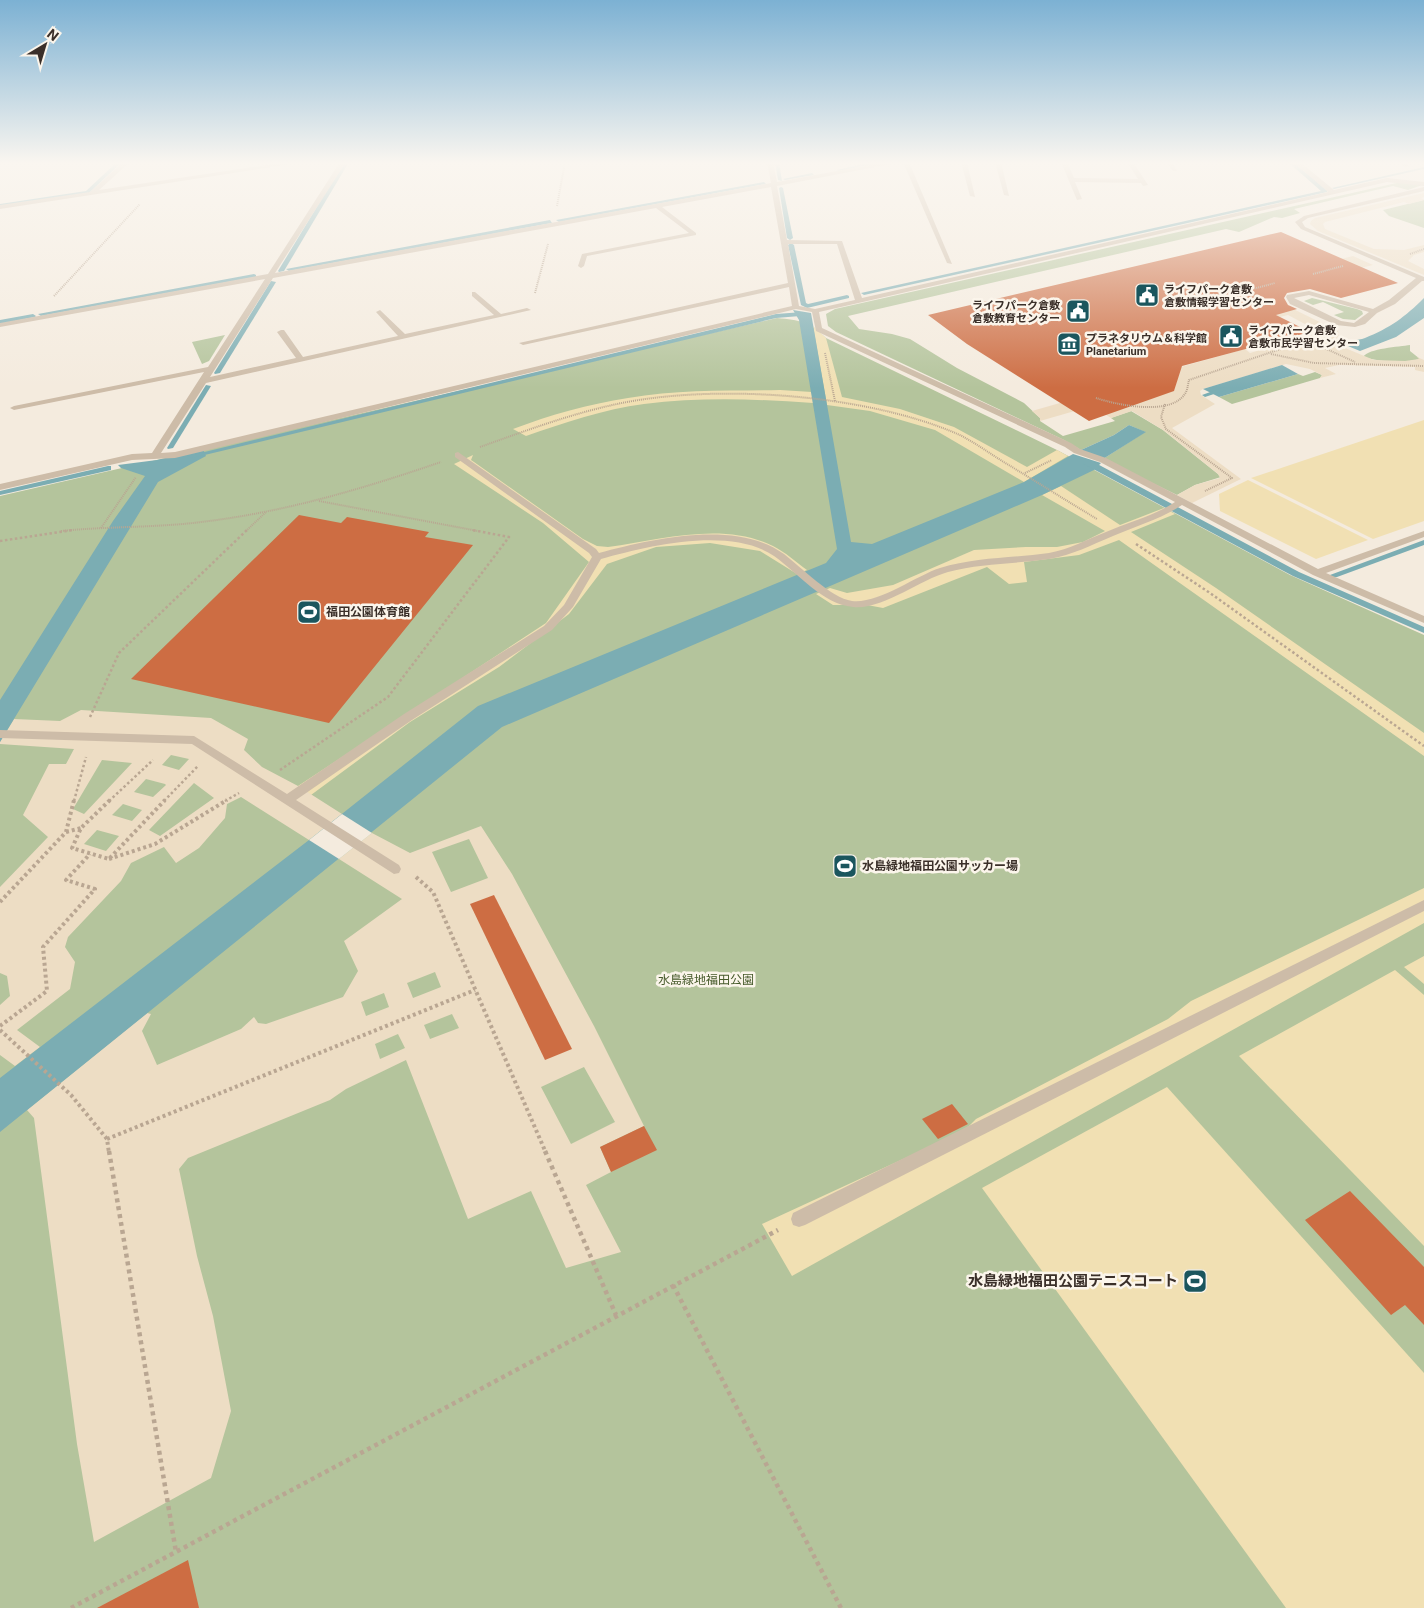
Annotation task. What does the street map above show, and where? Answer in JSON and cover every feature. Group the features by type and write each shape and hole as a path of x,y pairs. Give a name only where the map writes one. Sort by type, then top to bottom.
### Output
{"street":[{"path":"155,456 294,237"},
{"path":"0,325 487,237"},
{"path":"581,266 584,255 678,237"},
{"path":"784,237 796,307"},
{"path":"939,237 950,263"},
{"path":"0,487 132,457 175,455 796,307 814,311 1140,237"},
{"path":"1324,237 1423,278"},
{"path":"785,242 840,242 859,301"},
{"path":"1374,311 1309,293 1290,297 1293,302 1339,323 1348,325 1362,322 1374,311 1392,302 1423,278"},
{"path":"523,343 792,284"},
{"path":"475,294 499,316"},
{"path":"202,381 527,310"},
{"path":"814,311 819,329 1074,449 1104,460 1317,572 1424,620"},
{"path":"380,312 403,337"},
{"path":"281,332 300,360"},
{"path":"14,408 210,369"},
{"path":"458,456 593,551 597,557"},
{"path":"287,800 408,717 548,628 568,607 597,557 695,539 714,538 746,542 772,551 834,598 853,604 887,595 946,570 990,561 1065,552 1116,531 1139,524 1182,502"},
{"path":"1317,572 1424,534"},
{"path":"2,734 194,740 394,869"},
{"path":"798,1219 1424,905"}],"path":[{"path":"38,318 38,312 109,237"},
{"path":"1310,275 1374,258"},
{"path":"1279,308 1245,291 1282,282"},
{"path":"819,329 836,401"},
{"path":"1096,398 1127,407 1146,408 1165,404 1177,400 1186,393 1189,387 1189,380 1324,334"},
{"path":"1308,341 1358,363"},
{"path":"1268,354 1314,363 1424,366"},
{"path":"0,541 100,528 175,525 267,512 316,501 393,479 540,425 599,408 640,400 674,396 771,395 836,401 872,407 939,426 963,437 1054,491 1210,593 1424,746"},
{"path":"1165,404 1160,420 1166,429 1232,478 1182,502"},
{"path":"1025,474 1074,449"},
{"path":"100,528 136,477 116,471 113,462"},
{"path":"260,783 388,697 509,537 316,501"},
{"path":"80,736 120,653 267,512"},
{"path":"0,902 66,832 87,751"},
{"path":"156,756 81,828 72,848 109,860 155,844 242,792"},
{"path":"109,860 202,762"},
{"path":"66,832 81,828"},
{"path":"0,1026 47,991 43,947 94,889 66,880 90,854"},
{"path":"394,869 416,878 433,892 616,1315"},
{"path":"107,1139 475,990"},
{"path":"0,1030 63,1089 72,1095 107,1139 176,1552"},
{"path":"71,1608 798,1219"},
{"path":"673,1286 841,1608"}],"green space":[{"path":"1156,237 1191,237 848,316 859,329 910,339 957,368 1024,403 1040,418 1040,421 1063,436 1115,421 1111,418 1131,411 1163,430 1221,477 1195,485 1177,495 1103,459 1145,432 1129,425 1114,435 1081,450 1064,440 836,332 828,326 826,314 835,309"},
{"path":"1312,298 1357,309 1362,311 1363,314 1355,320 1343,319 1334,315 1344,312 1323,302 1313,305 1304,301"},
{"name":"水島緑地福田公園","path":"777,318 798,321 809,325 826,338 1057,450 1290,575 1424,635 1424,1608 0,1608 0,496"},
{"path":"225,335 209,361 202,364 192,342"},
{"path":"1410,345 1410,351 1420,359 1406,362 1391,362 1363,357 1378,350"},
{"path":"1315,372 1322,375 1320,378 1232,404 1219,397 1298,374 1303,376"}],"sand":[{"path":"813,326 826,338 842,397 900,409 954,427 1027,467 1057,450 1068,456 1024,482 935,430 870,411 827,405"},
{"path":"780,390 812,392 813,403 729,399 686,400 629,406 569,421 526,436 513,429 584,407 647,395 704,391"},
{"path":"1424,420 1424,521 1373,539 1251,478"},
{"path":"473,455 471,460 583,539 597,546 608,547 691,534 733,535 773,546 807,570 797,574 760,551 710,543 656,547 607,564 569,614 499,667 410,722 311,795 298,786 546,623 589,562 543,523 454,464"},
{"path":"1248,480 1368,540 1316,559 1220,511 1219,494"},
{"path":"1061,486 1120,525 1164,508 1175,514 1131,532 1216,588 1424,733 1424,756 1119,540 1079,555 1024,562 1027,582 1009,584 987,567 883,608 867,605 833,605 816,594 830,588 847,593 893,585 974,550 1057,547 1083,542 1105,531 1042,495"},
{"path":"1424,888 1424,923 792,1276 762,1224 940,1142 969,1126 976,1119 1168,1019 1191,1001"},
{"path":"1424,956 1424,984 1404,967"},
{"path":"1395,970 1424,995 1424,1246 1239,1056"},
{"name":"水島緑地福田公園テニスコート","path":"1167,1087 1424,1373 1424,1608 1286,1608 982,1188"}],"shaded area":[{"path":"1333,237 1345,237 1374,249 1404,250 1424,245 1424,252 1414,255 1408,261 1424,269 1424,275"},
{"path":"1353,256 1373,265 1299,283 1277,301 1338,331 1339,335 1333,343 1374,360 1405,361 1419,359 1417,357 1424,360 1424,372 1415,370 1415,367 1339,365 1325,368 1336,374 1320,378 1322,375 1310,369 1286,364 1203,389 1200,391 1201,395 1215,404 1172,428 1241,479 1192,503 1177,495 1195,485 1220,478 1218,474 1163,430 1132,411 1111,418 1092,406 1040,421 1040,418 1032,411 1102,391 1174,391 1177,381 1170,370 1245,349 1250,353 1320,332 1288,315 1280,317 1269,312 1287,273"},
{"path":"81,710 211,718 248,739 244,750 262,767 298,786 342,814 309,840 241,797 227,804 225,818 199,848 176,863 164,847 131,863 121,881 68,937 65,947 75,962 70,989 17,1030 40,1047 15,1066 0,1055 0,1005 10,996 7,976 0,973 0,887 48,837 23,815 49,764 66,764 74,749 0,744 0,742 14,719 60,721","holes":["171,755 189,759 179,770 162,765","102,760 132,763 84,814 73,809","146,779 165,784 153,797 134,792","194,783 214,798 160,836 149,830","123,804 142,810 132,821 112,815","97,830 119,836 106,851 84,844"]},
{"path":"481,826 512,874 594,1026 644,1126 600,1147 611,1172 586,1185 621,1252 566,1268 531,1191 468,1219 406,1060 346,1089 330,1100 188,1158 179,1169 197,1256 213,1316 231,1411 211,1478 94,1542 77,1444 34,1118 27,1110 147,1013 151,1014 142,1031 157,1065 241,1029 254,1017 258,1023 266,1024 343,997 358,971 344,941 402,899 339,859 372,833 410,853","holes":["469,839 488,878 451,892 432,852","435,972 441,987 413,998 407,983","384,993 389,1007 366,1016 361,1002","452,1014 459,1028 430,1039 424,1025","398,1034 405,1048 380,1059 375,1044","584,1067 615,1122 571,1144 541,1087"]}],"water":[{"path":"1424,298 1424,318 1396,337 1360,351 1343,344 1348,341 1365,338 1390,326"},
{"path":"793,310 811,313 851,542 872,544 1024,482 1073,454 1101,463 1094,470 1042,495 502,727 0,1132 0,1078 309,840 478,706 826,563 837,549 799,320"},
{"path":"1282,365 1298,374 1219,397 1203,389"},
{"path":"1129,425 1146,432 1103,459 1081,450 1114,435"},
{"path":"203,449 206,456 158,482 0,742 0,700 113,521 145,476 121,468 118,465 157,460"}],"pier":[{"path":"342,814 372,833 339,859 309,840"}],"building":[{"path":"1260,237 1293,237 1398,283 1341,298 1310,289 1287,293 1284,298 1288,305 1297,309 1276,315 1310,332 1182,366 1174,391 1089,421 967,344 928,315"},
{"name":"福田公園体育館","path":"299,515 341,523 347,517 429,532 425,537 473,545 329,723 131,679"},
{"path":"494,895 572,1049 545,1060 470,904"},
{"path":"952,1104 968,1124 938,1139 922,1119"},
{"path":"644,1126 657,1150 611,1172 600,1147"},
{"path":"1350,1191 1424,1267 1424,1325 1405,1305 1391,1315 1305,1220"},
{"path":"188,1560 199,1608 97,1608"}],"waterway":[{"path":"281,271 302,237"},
{"path":"289,269 466,237"},
{"path":"864,293 1117,237"},
{"path":"791,245 803,304 807,306 847,297"},
{"path":"41,314 254,276"},
{"path":"217,373 273,282"},
{"path":"192,456 776,316 803,314 804,319"},
{"path":"0,322 33,316"},
{"path":"170,448 208,386"},
{"path":"1205,395 1224,389"},
{"path":"1085,461 1296,574 1424,630"},
{"path":"0,493 108,468"},
{"path":"1334,575 1424,542"}],"place":[{"name":"ライフパーク倉敷 倉敷情報学習センター","path":"1147,295"},
{"name":"ライフパーク倉敷 倉敷教育センター","path":"1078,311"},
{"name":"ライフパーク倉敷 倉敷市民学習センター","path":"1231,336"},
{"name":"プラネタリウム＆科学館 Planetarium","path":"1069,344"},
{"name":"福田公園体育館","path":"309,612"},
{"name":"水島緑地福田公園サッカー場","path":"845,866"},
{"name":"水島緑地福田公園テニスコート","path":"1195,1281"}]}
